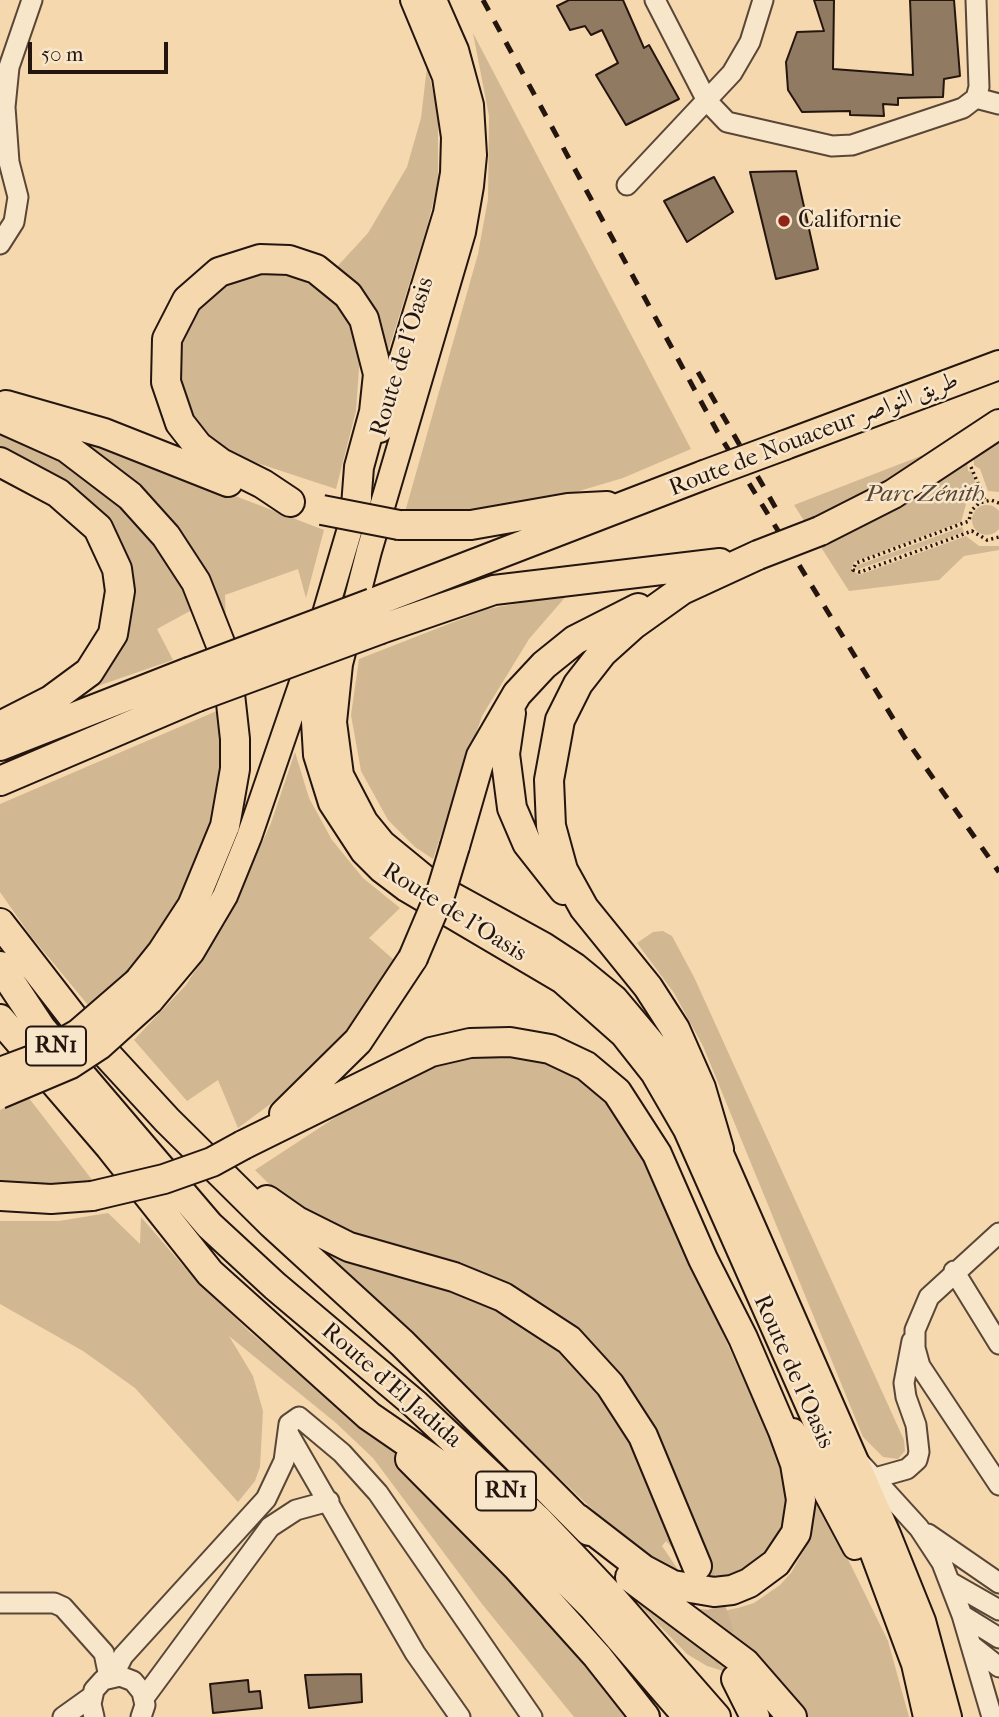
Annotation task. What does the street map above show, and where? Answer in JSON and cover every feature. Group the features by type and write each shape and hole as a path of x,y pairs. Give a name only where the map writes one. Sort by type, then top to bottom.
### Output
{"highway":[{"path":"290,502 198,446 180,423 166,382 167,339 187,300 219,272 260,259 289,260 316,269 343,290 365,319 378,374 374,412 359,467 356,506"},
{"name":"Route de Nouaceur طريق النواصر","path":"377,616 704,475 999,365"},
{"path":"0,403 104,433 233,484 290,502 399,525 471,524 568,508 630,506"},
{"path":"0,418 67,448 110,478 166,536 196,582 226,658 235,739 235,769 225,826 216,854 192,906 163,952 144,992 32,1060 0,1072"},
{"path":"253,1139 313,1089 358,1041 413,958 437,903 481,756 517,694 544,666 575,640 628,612 820,531 893,494 999,424"},
{"path":"0,462 58,493 98,528 117,569 120,591 113,634 89,671 51,700 0,726"},
{"path":"0,746 193,684 377,616 494,590 671,570 758,555"},
{"path":"584,908 563,870 551,826 550,760 560,720 578,684 603,652 633,625 682,590"},
{"path":"0,781 193,684"},
{"path":"517,694 505,754 508,791 514,816 539,861 560,886 584,908 648,987 675,1029 701,1088 719,1149"},
{"path":"0,923 76,1021 167,1120 272,1224 402,1343 577,1518 620,1567 643,1588 745,1663 792,1717"},
{"name":"Route d'El Jadida","path":"0,966 41,1028 209,1226 238,1255 415,1404 538,1520 611,1597 716,1717"},
{"name":"RN1","path":"0,1018 110,1147"},
{"path":"0,1196 51,1199 92,1196 164,1179 212,1162 412,1061 450,1047 510,1042 550,1049 586,1066 617,1092 644,1130 743,1338 783,1431 799,1483 801,1500 796,1532 776,1563 763,1575 732,1590 695,1591 673,1586 643,1569 577,1518"},
{"path":"0,1051 56,1105 110,1147"},
{"path":"167,1120 273,1205 322,1235 376,1257 479,1287 526,1310 569,1340 610,1385 643,1436 697,1566"},
{"name":"Route d'El Jadida","path":"110,1147 210,1273 369,1416 456,1476 519,1533 593,1607 688,1717"},
{"path":"369,1416 517,1567 597,1656 645,1717"},
{"path":"736,1679 755,1717"}],"main road":[{"name":"Route de l'Oasis","path":"413,0 444,77 454,136 453,173 446,213 321,627 313,705 314,743 321,779 343,826 363,852 406,889 562,981 623,1035 653,1073 686,1130 853,1507 900,1623 914,1664 926,1717"},
{"name":"Route de l'Oasis","path":"434,0 456,50 471,105 474,155 471,186 459,244 369,551 340,664 334,722 341,775 365,821 383,843 408,865 433,884 544,945 615,998 662,1054 719,1149 853,1456 918,1610 950,1717"},
{"path":"0,1096 71,1066 100,1047 144,992 192,952 225,896 249,837 321,627"},
{"path":"743,1338 870,1576 900,1623"}],"street":[{"path":"0,244 14,222 18,197 9,162 5,107 9,67 32,0"},
{"path":"655,0 707,101 727,122 831,146 852,145 963,108 976,98 979,87 976,0"},
{"path":"626,185 732,73 750,42 763,0"},
{"path":"976,98 999,104"},
{"path":"875,1478 907,1469 917,1460 919,1452 916,1425 906,1397 904,1382 915,1330 929,1297 954,1271 999,1233"},
{"path":"954,1271 999,1344"},
{"path":"915,1330 920,1366 999,1485"},
{"path":"62,1717 92,1697 98,1685 111,1677 123,1656 266,1499 281,1467 291,1420 304,1418 361,1472 532,1717"},
{"path":"288,1433 415,1653 460,1717"},
{"path":"853,1456 919,1528 950,1582 992,1717"},
{"path":"143,1707 270,1527 296,1510 329,1501"},
{"path":"919,1528 999,1583"},
{"path":"950,1582 999,1610"},
{"path":"0,1620 8,1603 54,1603 68,1610 104,1653 111,1677"},
{"path":"962,1615 999,1638"},
{"path":"971,1645 999,1667"},
{"path":"111,1677 133,1681 143,1707"},
{"path":"92,1697 94,1717"}],"path":[{"path":"970,455 971,467 985,500"},
{"path":"999,503 985,500 974,507 969,522 856,563 853,570 860,572 972,531 987,540 999,537"}],"green space":[{"path":"473,33 691,449 623,478 552,499 479,510 405,512 478,254 488,199 489,116"},
{"path":"427,67 438,112 438,182 427,227 386,358 334,270 368,233 407,167 421,118"},
{"path":"266,274 295,277 310,285 335,304 352,326 360,354 356,411 336,489 245,459 214,440 190,415 176,377 178,338 208,294 246,277"},
{"path":"0,426 64,455 161,542 210,635 190,611 157,629 173,660 86,690 109,665 126,637 133,588 127,555 109,524 0,450"},
{"path":"55,427 324,530 306,598 298,569 225,595 226,626"},
{"name":"Parc Zénith","path":"999,427 999,492 988,491 980,469 974,465 972,437"},
{"name":"Parc Zénith","path":"962,440 966,444 968,471 972,472 978,493 966,504 961,522 854,562 851,570 859,575 966,536 979,546 999,546 999,550 964,556 939,580 849,591 794,505"},
{"name":"Parc Zénith","path":"987,505 997,510 1002,520 997,530 987,535 977,530 972,520 977,510"},
{"name":"Parc Zénith","path":"962,527 964,532 856,570 858,565"},
{"path":"568,594 529,639 482,716 433,859 415,847 388,820 361,771 351,715 359,659 487,609"},
{"path":"226,707 227,736 215,821 173,918 126,974 88,1005 30,935 0,892 0,804"},
{"path":"295,752 309,798 332,840 363,878 400,908 369,938 394,960 378,989 339,1042 292,1088 238,1128 218,1080 187,1101 134,1040 186,985 225,924 271,823"},
{"path":"663,931 672,936 694,977 904,1440 905,1451 898,1459 883,1457 863,1437 703,1046 674,993 637,943 653,932"},
{"path":"485,1052 545,1061 564,1069 610,1104 632,1135 778,1455 787,1486 789,1522 766,1564 723,1580 712,1573 621,1378 590,1343 556,1314 493,1280 343,1234 276,1191 255,1170 405,1072"},
{"path":"28,1097 93,1181 0,1186 0,1110"},
{"path":"108,1213 140,1244 141,1217 193,1277 251,1333 397,1454 554,1628 627,1717 574,1717 482,1604 373,1458 336,1423 229,1336 253,1376 263,1411 260,1467 255,1481 238,1502 135,1388 83,1351 0,1304 0,1221 59,1221"},
{"path":"319,1250 501,1307 582,1365 628,1433 684,1561 666,1541 662,1546 681,1574 667,1569 629,1544"},
{"path":"817,1496 888,1641 909,1717 807,1717 793,1696 747,1648 691,1608 722,1611 738,1608 754,1603 780,1585 791,1573 807,1545 810,1497"},
{"path":"618,1578 719,1652 783,1717 766,1717 736,1675 707,1666 687,1654 616,1581"}],"building":[{"path":"569,0 623,0 644,48 649,45 679,99 626,125 596,75 618,63 602,30 591,35 585,26 570,30 557,6"},
{"path":"814,0 834,0 833,69 913,75 910,0 954,0 960,76 944,79 943,97 898,98 898,105 883,104 884,116 850,115 850,111 802,112 788,90 786,62 797,32 824,31"},
{"name":"Californie","path":"796,171 818,269 776,279 750,172"},
{"path":"714,177 733,212 687,242 664,201"},
{"path":"361,1674 362,1702 309,1708 305,1675"},
{"path":"248,1680 249,1692 260,1691 262,1708 213,1713 210,1684"}],"tunnel":[{"path":"698,1569 729,1660"}],"railway":[{"path":"483,0 717,431 905,738 999,872"},
{"path":"698,372 778,512"}],"place":[{"name":"Californie","path":"784,221"}]}
